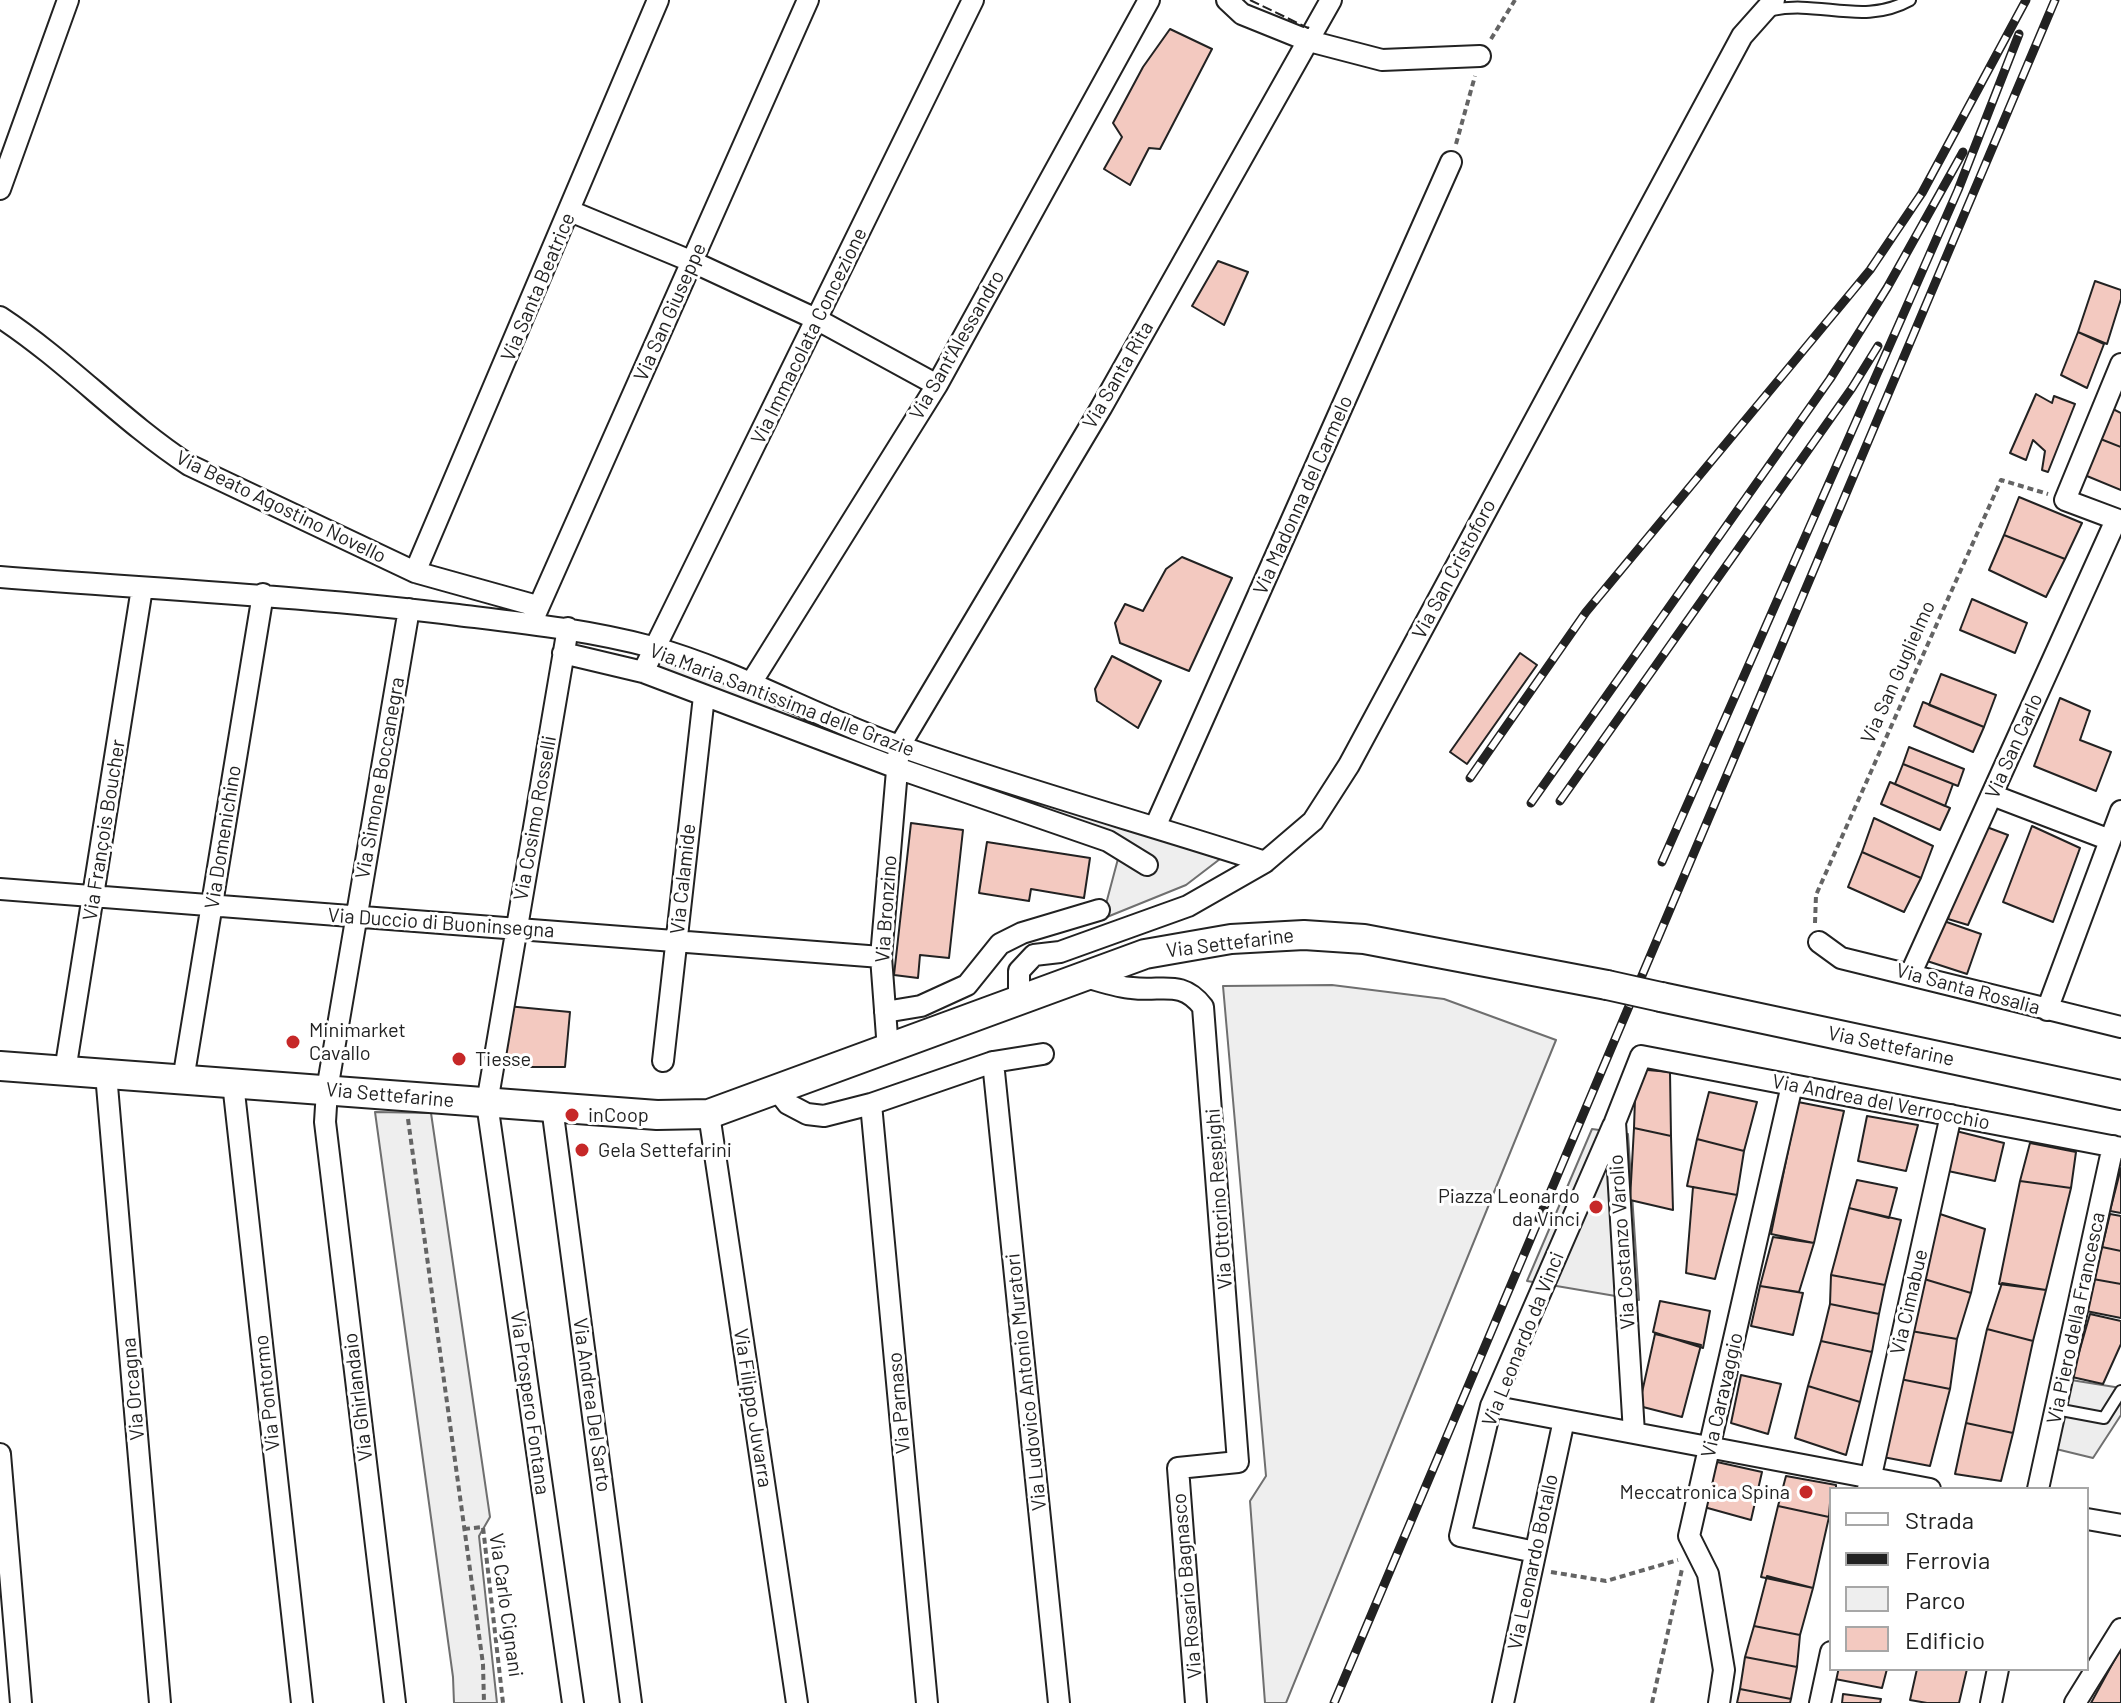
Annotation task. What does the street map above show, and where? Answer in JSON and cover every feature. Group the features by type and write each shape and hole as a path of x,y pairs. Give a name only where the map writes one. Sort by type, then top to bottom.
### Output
{"street":[{"path":"0,189 68,0"},
{"name":"Via Santa Beatrice","path":"415,572 658,0"},
{"name":"Via San Giuseppe","path":"534,615 808,0"},
{"name":"Via Immacolata Concezione","path":"643,672 973,0"},
{"name":"Via Sant'Alessandro","path":"751,683 937,385 1149,0"},
{"path":"1227,0 1242,14 1309,41 1382,60 1480,56"},
{"name":"Via Santa Rita","path":"899,747 1101,408 1331,0"},
{"name":"Via San Cristoforo","path":"1019,1000 1019,971 1034,955 1060,952 1188,906 1265,862 1313,821 1349,765 1742,36 1774,0"},
{"name":"Via Madonna del Carmelo","path":"1155,827 1451,162"},
{"path":"570,211 693,262 818,320 937,385"},
{"name":"Via Beato Agostino Novello","path":"0,317 40,343 160,446 189,465 415,572"},
{"path":"2119,520 2065,500 2121,364"},
{"name":"Via San Carlo","path":"1911,973 2119,520"},
{"name":"Via Maria Santissima delle Grazie","path":"415,572 568,628 654,648 751,683 899,747 1265,862"},
{"name":"Via Maria Santissima delle Grazie","path":"0,577 263,594 409,609 534,615"},
{"name":"Via François Boucher","path":"65,1071 142,588"},
{"name":"Via Domenichino","path":"183,1080 263,594"},
{"name":"Via Simone Boccanegra","path":"327,1090 409,609"},
{"name":"Via Cosimo Rosselli","path":"487,1103 568,628"},
{"name":"Via Maria Santissima delle Grazie","path":"563,653 643,672 897,768"},
{"name":"Via Calamide","path":"663,1061 704,696"},
{"name":"Via Bronzino","path":"888,1050 881,957 899,747"},
{"path":"897,768 1108,841 1147,865"},
{"path":"1992,795 2110,840"},
{"path":"2047,1010 2121,811"},
{"name":"Via Duccio di Buoninsegna","path":"0,889 881,957"},
{"path":"885,1012 921,1006 967,985 1000,944 1022,933 1099,910"},
{"name":"Via Settefarine","path":"0,1066 657,1115 709,1114 1145,954 1231,939 1304,935 1364,939 1607,985 2121,1095"},
{"name":"Via Santa Rosalia","path":"1819,942 1841,958 2121,1027"},
{"name":"Via Ottorino Respighi","path":"1082,976 1131,988 1192,993 1203,1007 1238,1462 1178,1468"},
{"path":"777,1090 788,1104 807,1114 824,1116 871,1104 993,1062 1043,1054"},
{"name":"Via Andrea del Verrocchio","path":"1641,1056 2117,1147"},
{"name":"Via Costanzo Varolio","path":"1634,1433 1615,1122 1641,1056"},
{"name":"Via Ludovico Antonio Muratori","path":"993,1062 1059,1703"},
{"name":"Via Orcagna","path":"106,1074 160,1703"},
{"name":"Via Pontormo","path":"233,1083 302,1703"},
{"name":"Via Caravaggio","path":"1719,1703 1724,1670 1708,1574 1689,1536 1792,1085"},
{"name":"Via Ghirlandaio","path":"327,1090 325,1122 395,1703"},
{"name":"Via Prospero Fontana","path":"487,1103 573,1703"},
{"name":"Via Parnaso","path":"871,1104 927,1703"},
{"name":"Via Andrea Del Sarto","path":"552,1107 631,1703"},
{"name":"Via Filippo Juvarra","path":"709,1114 797,1703"},
{"name":"Via Cimabue","path":"1869,1483 1951,1115"},
{"name":"Via Leonardo da Vinci","path":"1533,1560 1460,1536 1491,1406 1615,1122"},
{"name":"Via Piero della Francesca","path":"2038,1487 2117,1147"},
{"path":"1491,1406 1711,1446 1869,1483 1910,1487"},
{"name":"Via Leonardo Botallo","path":"1503,1703 1564,1420"},
{"path":"0,1454 21,1703"},
{"name":"Via Rosario Bagnasco","path":"1178,1468 1196,1703"},
{"path":"2089,1519 2121,1525"},
{"path":"2075,1703 2121,1629"},
{"path":"1820,1703 1829,1661"},
{"path":"1991,1703 1998,1671"}],"lane":[{"path":"1754,21 1774,9 1796,3 1822,3 1866,12 1890,8 1910,0"},
{"path":"2056,1409 2104,1418 2121,1391"}],"path":[{"name":"Via San Guglielmo","path":"1819,942 1813,917 1816,895 2001,480 2065,500"},
{"path":"410,1097 407,1116 483,1664 484,1703"},
{"name":"Via Carlo Cignani","path":"464,1529 483,1527 503,1703"},
{"path":"1533,1560 1606,1581 1684,1558 1652,1703"}],"green space":[{"path":"660,656 877,744 872,754 655,669"},
{"path":"911,756 1220,859 1186,885 1102,919 1123,840 910,767"},
{"path":"1332,985 1444,999 1556,1040 1286,1703 1265,1703 1250,1501 1266,1476 1223,986"},
{"path":"375,1112 431,1113 490,1517 479,1536 497,1703 454,1703 453,1677"}],"shaded area":[{"name":"Piazza Leonardo da Vinci","path":"1592,1129 1628,1134 1639,1300 1527,1281"},
{"path":"2071,1380 2121,1388 2121,1415 2093,1458 2056,1449"}],"building":[{"path":"1170,29 1212,49 1160,149 1149,148 1130,185 1104,169 1122,137 1113,123 1143,67"},
{"path":"1218,261 1248,272 1224,325 1192,306"},
{"path":"2095,281 2121,290 2107,344 2078,332"},
{"path":"2078,332 2104,344 2087,388 2061,375"},
{"path":"2036,394 2052,403 2054,396 2075,404 2048,472 2042,470 2045,451 2033,440 2026,460 2010,453"},
{"path":"2111,408 2121,413 2121,447 2098,438"},
{"path":"2098,438 2121,447 2121,490 2082,474"},
{"path":"2019,497 2082,523 2065,559 2004,535"},
{"path":"2004,535 2065,559 2046,597 1989,570"},
{"path":"1182,557 1232,578 1189,671 1120,643 1115,623 1125,604 1143,611 1166,569"},
{"path":"1972,599 2027,623 2015,653 1960,630"},
{"path":"1520,653 1537,665 1467,764 1450,752"},
{"path":"1112,656 1161,681 1138,728 1097,701 1095,689"},
{"path":"1941,674 1996,695 1984,727 1929,705"},
{"path":"2060,698 2090,711 2080,740 2111,752 2096,791 2034,766"},
{"path":"1923,702 1984,727 1973,752 1914,726"},
{"path":"1909,747 1964,769 1958,786 1903,764"},
{"path":"1903,764 1953,784 1945,806 1895,784"},
{"path":"1890,782 1950,808 1940,830 1881,804"},
{"path":"1874,818 1933,846 1921,878 1862,852"},
{"path":"911,823 963,830 949,958 920,955 918,978 894,975"},
{"path":"1984,826 2008,835 1968,925 1948,919"},
{"path":"2032,826 2080,848 2053,922 2003,902"},
{"path":"987,842 1090,858 1084,898 1031,889 1029,901 979,893"},
{"path":"1862,852 1921,878 1904,912 1848,887"},
{"path":"1941,920 1981,934 1967,974 1927,961"},
{"path":"507,1006 570,1012 565,1067 499,1067"},
{"path":"1636,1069 1670,1072 1671,1136 1634,1128"},
{"path":"1709,1092 1757,1102 1744,1151 1697,1139"},
{"path":"1798,1102 1844,1111 1814,1243 1771,1234"},
{"path":"1867,1116 1918,1125 1906,1171 1858,1161"},
{"path":"1634,1128 1671,1136 1673,1210 1630,1200"},
{"path":"1956,1131 2004,1143 1995,1181 1948,1171"},
{"path":"1697,1139 1744,1151 1737,1195 1687,1186"},
{"path":"2030,1143 2076,1152 2071,1188 2020,1181"},
{"path":"2121,1168 2121,1213 2110,1211"},
{"path":"1857,1180 1897,1188 1889,1218 1849,1208"},
{"path":"2020,1181 2071,1188 2046,1290 1999,1284"},
{"path":"1693,1187 1737,1195 1715,1279 1686,1273"},
{"path":"1849,1208 1901,1220 1885,1285 1831,1275"},
{"path":"1940,1214 1985,1229 1971,1293 1924,1279"},
{"path":"2110,1214 2121,1216 2121,1251 2102,1247"},
{"path":"1773,1237 1814,1243 1799,1292 1760,1286"},
{"path":"2102,1247 2121,1251 2121,1284 2093,1279"},
{"path":"1831,1275 1885,1285 1879,1314 1830,1304"},
{"path":"1924,1279 1971,1293 1957,1339 1911,1331"},
{"path":"2093,1279 2121,1284 2121,1318 2086,1311"},
{"path":"2002,1283 2046,1290 2033,1341 1987,1329"},
{"path":"1760,1286 1803,1293 1793,1335 1751,1326"},
{"path":"1660,1301 1710,1311 1703,1348 1653,1332"},
{"path":"1830,1304 1879,1314 1872,1352 1821,1341"},
{"path":"2090,1314 2121,1321 2121,1344 2103,1384 2072,1377"},
{"path":"1987,1329 2033,1341 2013,1433 1966,1423"},
{"path":"1911,1331 1957,1339 1950,1389 1900,1379"},
{"path":"1655,1334 1701,1345 1682,1417 1639,1406"},
{"path":"1821,1341 1872,1352 1860,1402 1808,1386"},
{"path":"1741,1375 1781,1384 1768,1434 1731,1423"},
{"path":"1900,1379 1950,1389 1930,1466 1883,1457"},
{"path":"1808,1386 1860,1402 1846,1455 1795,1438"},
{"path":"1966,1423 2013,1433 2001,1481 1955,1474"},
{"path":"1717,1462 1762,1472 1751,1520 1704,1507"},
{"path":"1786,1476 1836,1485 1829,1487 1829,1517 1778,1506"},
{"path":"1778,1506 1829,1517 1813,1588 1761,1577"},
{"path":"1767,1576 1813,1588 1800,1635 1754,1626"},
{"path":"1754,1626 1800,1635 1797,1667 1745,1657"},
{"path":"2121,1648 2121,1703 2091,1703"},
{"path":"1745,1657 1797,1667 1791,1699 1740,1689"},
{"path":"1837,1671 1886,1671 1882,1688 1835,1679"},
{"path":"1917,1671 1967,1671 1959,1703 1910,1700"},
{"path":"1740,1689 1791,1699 1790,1703 1737,1703"},
{"path":"1843,1694 1881,1699 1880,1703 1842,1703"}],"railway":[{"path":"1470,778 1586,612 1870,270 1922,193 2026,0"},
{"path":"1334,1703 2055,0"},
{"path":"1662,862 1958,190 2019,34"},
{"path":"1531,803 1830,379 1887,288 1963,152"},
{"path":"1560,801 1852,388 1878,346"}],"fence":[{"path":"1250,0 1309,26"}],"place":[{"name":"Minimarket Cavallo","path":"293,1042"},
{"name":"Tiesse","path":"459,1059"},
{"name":"inCoop","path":"572,1115"},
{"name":"Gela Settefarini","path":"582,1150"},
{"name":"Piazza Leonardo da Vinci","path":"1596,1207"},
{"name":"Meccatronica Spina","path":"1806,1492"}]}
